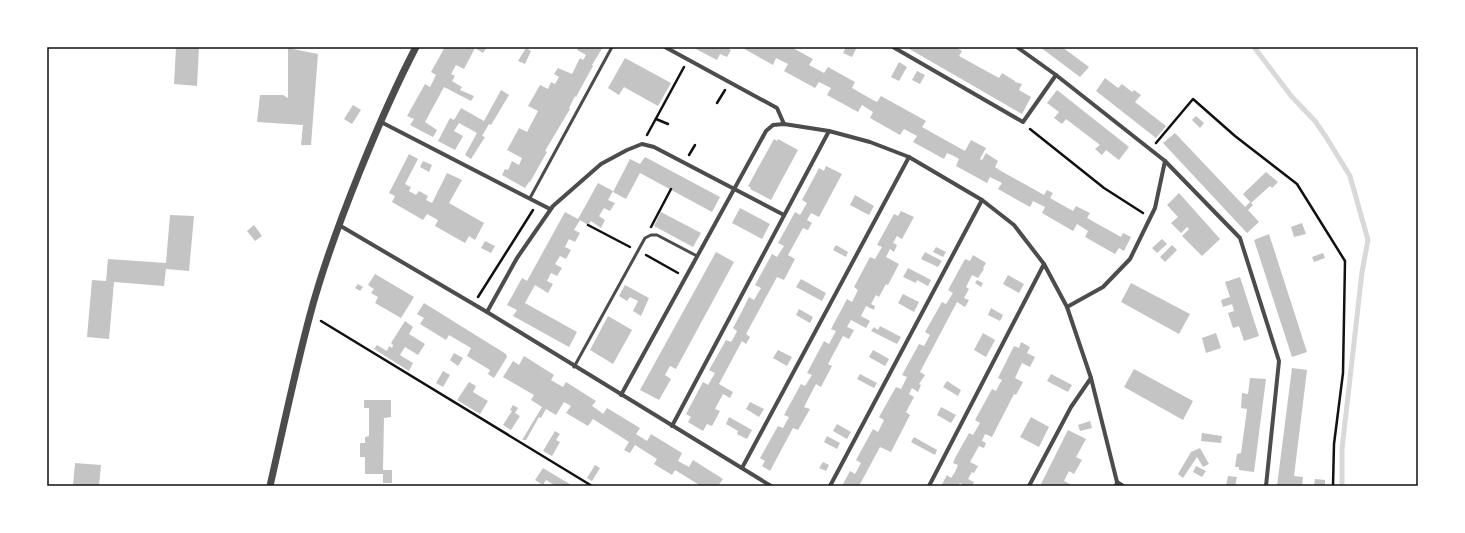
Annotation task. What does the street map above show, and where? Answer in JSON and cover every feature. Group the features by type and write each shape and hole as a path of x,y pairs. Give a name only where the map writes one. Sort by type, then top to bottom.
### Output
{"street":[{"path":"270,486 310,314 339,225 380,122 400,76 416,47"},
{"path":"664,47 777,108 784,124"},
{"path":"893,47 1023,122 1056,75"},
{"path":"1017,47 1056,75 1151,149 1165,161 1240,238 1278,361 1266,486"},
{"path":"380,122 550,209"},
{"path":"621,395 766,131 773,125 784,124 829,131 870,142 909,157 982,200 1014,225 1044,264 1067,307 1091,378 1117,484 1123,486"},
{"path":"672,426 829,131"},
{"path":"487,312 517,258 550,209 601,164 642,144 654,147 784,215"},
{"path":"742,468 909,157"},
{"path":"1067,307 1103,287 1130,259 1155,208 1165,161"},
{"path":"830,486 982,200"},
{"path":"339,225 474,304 574,367 771,486"},
{"path":"929,486 1044,264"},
{"path":"1029,486 1071,407 1091,378"}],"lane":[{"path":"530,198 612,47"},
{"path":"574,367 645,238 652,235 658,235 697,256"}],"path":[{"path":"642,144 688,60"},
{"path":"717,103 720,98"},
{"path":"1151,149 1193,99 1235,136 1297,184 1345,261 1343,373 1334,444 1333,486"},
{"path":"656,119 668,124"},
{"path":"1023,122 1028,128 1104,188 1150,218"},
{"path":"645,238 671,189"},
{"path":"474,304 538,202"},
{"path":"588,225 686,276"},
{"path":"310,314 592,486"}],"building":[{"path":"176,47 199,47 197,86 174,84"},
{"path":"445,47 487,47 483,53 475,48 464,69 456,65 451,74 455,76 452,81 462,87 460,90 474,96 471,101 444,87 425,122 437,130 433,137 410,125 414,119 407,116 425,84 430,87 436,75 431,72"},
{"path":"579,47 603,47 576,97 575,96 569,108 570,109 545,151 547,152 525,188 502,175 505,169 508,170 512,161 519,165 522,158 507,150 519,128 527,132 538,111 528,106 540,85 548,89 551,82 555,84 559,77 554,74 558,68 572,74 580,58 583,60 586,55 577,50"},
{"path":"692,47 730,47 729,49 731,50 727,57 720,54 717,60"},
{"path":"741,47 791,47 813,59 809,65 824,73 828,67 855,82 852,88 877,102 881,96 926,121 922,127 965,151 971,140 986,148 980,159 982,160 986,153 998,161 995,167 1001,171 1044,195 1047,190 1053,193 1050,198 1073,211 1076,206 1090,213 1087,218 1121,237 1123,233 1131,237 1124,251 1119,248 1115,254 1085,237 1088,231 1077,224 1073,231 1042,213 1045,207 1033,201 1030,207 998,189 1002,183 990,177 987,183 956,166 959,159 954,156 947,153 944,159 913,142 917,136 904,129 900,135 870,118 873,112 862,105 858,112 827,95 831,88 819,82 815,88 784,71 788,64 776,58 773,65"},
{"path":"846,47 857,47 852,57 843,53"},
{"path":"906,47 956,47 962,51 959,56 999,78 1002,73 1015,82 1022,84 1019,90 1031,97 1022,114"},
{"path":"1040,47 1062,47 1089,67 1080,77"},
{"path":"288,48 318,54 311,145 301,145 303,125 257,122 260,95 283,95 288,98"},
{"path":"526,48 531,51 525,64 518,61"},
{"path":"625,58 671,83 658,106 624,87 619,95 608,88"},
{"path":"899,62 907,67 899,81 891,77"},
{"path":"917,71 925,75 920,84 912,80"},
{"path":"1105,78 1118,88 1122,84 1132,92 1134,90 1141,95 1135,102 1166,126 1156,138 1096,91"},
{"path":"501,90 509,95 491,125 489,124 482,136 485,137 471,159 465,155 477,133 459,123 454,131 463,136 455,150 438,141 450,118 454,120 461,108 484,121"},
{"path":"1057,90 1129,147 1119,160 1106,150 1102,155 1095,149 1100,145 1066,119 1062,124 1054,118 1059,112 1047,103"},
{"path":"353,105 361,110 352,124 344,119"},
{"path":"1196,116 1204,123 1200,128 1192,120"},
{"path":"1175,133 1245,207 1250,202 1253,205 1248,210 1259,222 1247,233 1163,143"},
{"path":"774,139 777,141 778,139 798,150 771,200 750,189 751,188 748,186"},
{"path":"409,154 418,159 405,184 411,187 409,191 416,195 419,191 428,196 426,200 432,203 447,173 462,180 449,203 484,223 475,240 469,236 465,243 435,226 438,220 427,214 423,220 392,202 395,196 389,193"},
{"path":"645,157 720,197 712,212 640,173 626,199 613,192 630,159 640,164"},
{"path":"423,161 432,165 429,172 420,167"},
{"path":"826,166 842,174 819,217 811,213 807,220 812,223 808,230 803,228 788,255 795,259 784,280 777,277 746,334 750,337 746,344 742,341 719,384 733,392 730,398 723,394 715,409 720,411 712,426 707,424 703,431 688,422 691,417 686,414 703,382 708,385 715,373 709,370 726,340 731,342 734,337 737,331 733,328 749,297 754,300 761,288 755,285 772,254 777,257 784,246 778,243 795,212 800,215 807,203 802,200 819,168 824,171"},
{"path":"1266,172 1278,182 1272,188 1270,186 1251,203 1243,194"},
{"path":"598,183 613,191 608,200 615,203 610,211 604,208 599,216 605,220 601,228 591,221 588,225 580,220 574,230 580,233 575,242 569,239 565,247 571,250 566,259 560,256 555,264 562,268 557,276 551,273 547,281 553,284 548,293 535,285 525,303 577,332 569,347 513,316 517,310 507,305 522,278 527,281 565,212 578,219"},
{"path":"1179,193 1220,239 1202,256 1182,236 1189,229 1187,227 1181,233 1171,223 1178,217 1167,205"},
{"path":"855,195 874,206 869,215 850,205"},
{"path":"740,208 770,224 762,239 732,223"},
{"path":"901,211 914,217 902,239 897,236 893,243 897,245 894,252 890,249 886,257 899,264 888,285 886,284 879,297 876,295 871,304 875,306 874,310 866,306 861,316 870,321 866,328 851,320 847,327 854,330 849,339 843,336 828,364 832,366 821,387 816,384 804,407 810,409 798,430 793,428 770,471 762,466 765,461 760,458 778,426 783,428 789,417 784,415 801,384 805,386 812,375 807,373 824,341 829,344 836,331 831,329 847,299 852,302 858,290 854,287 870,257 875,259 882,247 877,245 894,214 898,216"},
{"path":"661,212 701,233 693,247 654,226"},
{"path":"170,215 194,216 189,271 166,269 164,286 114,282 109,339 87,337 92,280 106,281 108,259 166,263"},
{"path":"1302,223 1306,234 1294,237 1291,227"},
{"path":"254,225 262,236 255,241 247,231"},
{"path":"1269,234 1307,352 1292,357 1254,240"},
{"path":"1162,239 1167,244 1157,253 1152,248"},
{"path":"485,241 495,246 491,253 481,248"},
{"path":"836,245 848,252 846,257 833,250"},
{"path":"1172,245 1177,250 1165,262 1160,257"},
{"path":"936,247 946,252 943,257 933,252"},
{"path":"716,252 734,262 676,369 670,366 665,375 671,379 659,400 640,390"},
{"path":"925,252 942,261 938,267 921,259"},
{"path":"1323,253 1325,258 1314,262 1312,257"},
{"path":"973,255 986,263 983,268 984,269 978,278 972,275 966,287 969,289 964,298 969,300 965,307 957,302 920,372 925,375 919,384 921,385 918,392 912,388 909,394 914,397 906,412 910,415 891,452 880,447 859,486 842,486 850,471 855,474 861,463 856,460 873,429 878,432 884,420 879,417 896,387 901,389 907,377 902,375 919,344 924,346 930,335 925,332 942,302 946,304 953,293 948,290 965,259 970,261"},
{"path":"908,268 931,280 928,286 917,280 916,283 903,277"},
{"path":"375,274 414,297 401,318 375,303 378,297 371,293 374,289 368,285"},
{"path":"1008,275 1024,284 1019,293 1003,284"},
{"path":"1240,277 1259,336 1244,341 1239,326 1233,328 1228,313 1234,311 1232,304 1223,307 1221,300 1230,297 1225,282"},
{"path":"801,279 826,293 822,301 796,287"},
{"path":"977,280 983,283 981,287 975,283"},
{"path":"1131,283 1190,314 1179,334 1121,302"},
{"path":"358,284 363,287 360,291 355,288"},
{"path":"625,285 649,298 641,316 633,311 638,301 630,297 627,301 619,296"},
{"path":"903,294 919,302 914,312 898,303"},
{"path":"424,303 506,354 507,357 494,378 488,374 490,370 467,356 471,348 449,335 446,340 420,324 424,318 417,314"},
{"path":"991,308 1003,315 1000,321 988,315"},
{"path":"799,309 813,317 810,323 796,315"},
{"path":"608,316 632,330 613,364 590,350"},
{"path":"405,321 413,327 409,334 425,344 418,355 405,347 400,355 413,363 409,371 374,349 377,345 387,351 389,346 392,348 393,345 391,343"},
{"path":"880,326 901,337 897,344 871,331 874,327 878,330"},
{"path":"983,333 995,340 986,357 974,350"},
{"path":"1216,333 1221,348 1206,353 1202,338"},
{"path":"1021,342 1030,347 1027,353 1035,357 1030,367 1022,363 1015,378 1023,382 1016,395 1014,394 992,437 985,434 982,441 986,443 984,448 979,446 970,462 978,466 968,479 974,482 972,486 965,486 960,483 958,486 941,486 947,475 951,478 955,472 958,465 953,463 955,458 969,433 973,435 980,423 975,420 992,389 996,391 1002,380 998,378 1014,346 1019,348"},
{"path":"778,350 792,357 787,366 773,358"},
{"path":"873,350 889,359 885,366 869,357"},
{"path":"454,353 463,358 458,366 450,360"},
{"path":"524,356 554,375 551,380 563,387 566,382 596,401 592,406 603,414 607,408 640,428 636,434 647,441 651,434 682,453 678,461 689,467 693,460 723,479 718,486 701,486 675,470 672,475 654,464 657,459 635,445 630,453 624,450 629,442 593,419 588,426 566,413 571,406 564,402 556,415 546,409 541,418 539,417 526,440 522,440 542,407 531,400 534,395 503,377 513,361 519,365"},
{"path":"1292,368 1307,370 1294,476 1303,477 1302,486 1277,486"},
{"path":"1134,369 1193,401 1183,420 1124,387"},
{"path":"443,371 450,375 443,387 436,383"},
{"path":"860,374 877,383 874,388 857,379"},
{"path":"1051,374 1072,385 1068,392 1047,381"},
{"path":"1250,378 1266,379 1254,472 1239,470 1239,467 1235,467 1237,454 1241,453 1247,409 1241,408 1242,393 1248,394"},
{"path":"947,381 961,390 958,396 943,387"},
{"path":"469,382 476,386 473,392 488,401 480,414 457,400"},
{"path":"364,400 391,400 391,417 384,418 383,470 392,470 392,483 383,483 383,474 365,474 365,457 360,457 360,443 365,443 365,437 369,436 369,408 364,408"},
{"path":"750,402 764,409 759,417 746,409"},
{"path":"513,405 518,408 515,413 520,416 511,430 503,425 512,411 510,410"},
{"path":"941,407 956,415 951,423 937,415"},
{"path":"729,417 752,430 747,439 737,434 738,431 726,424"},
{"path":"1031,417 1049,427 1039,447 1020,437"},
{"path":"1090,421 1092,428 1080,431 1078,425"},
{"path":"837,424 851,432 847,439 833,431"},
{"path":"1068,430 1086,439 1076,457 1082,460 1074,474 1069,471 1064,481 1070,484 1070,486 1040,486"},
{"path":"555,431 560,434 556,440 560,442 552,456 543,451"},
{"path":"1202,433 1222,436 1221,443 1201,441"},
{"path":"827,436 840,443 837,449 824,442"},
{"path":"914,437 937,450 935,455 911,442"},
{"path":"1200,448 1209,464 1203,467 1197,457 1183,478 1178,474 1191,452"},
{"path":"823,462 829,465 826,471 819,468"},
{"path":"75,463 101,465 99,486 73,486"},
{"path":"595,465 600,468 592,481 587,478"},
{"path":"1196,466 1206,471 1202,477 1193,472"},
{"path":"543,468 573,486 556,486 546,480 543,485 535,480"},
{"path":"1228,476 1237,477 1235,486 1226,486"},
{"path":"1315,479 1325,480 1325,486 1314,486"}],"waterway":[{"path":"1254,47 1292,97 1315,121 1350,176 1368,240 1362,272 1342,449 1342,486"}]}
